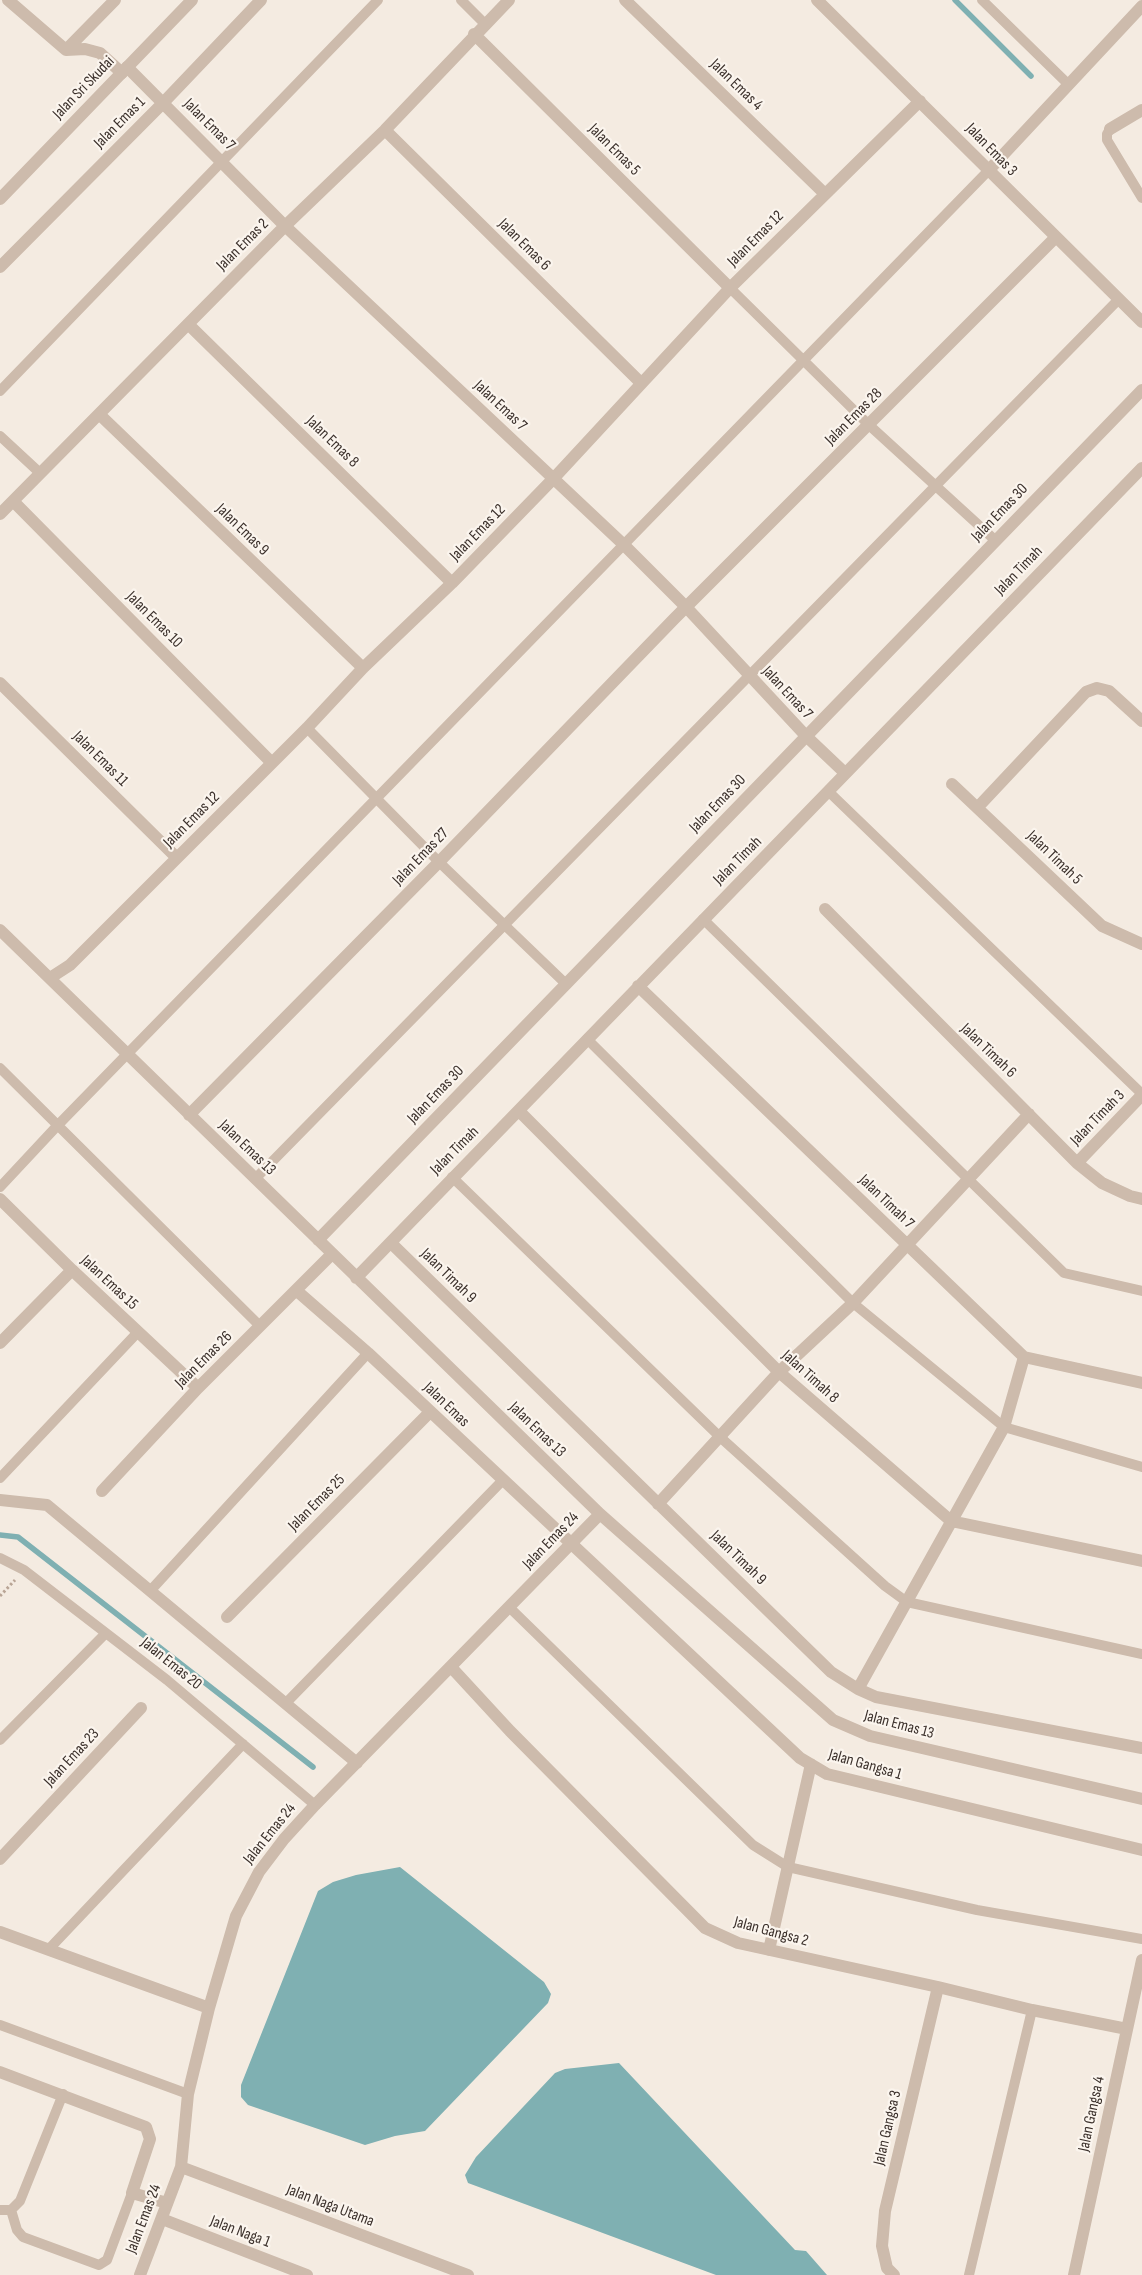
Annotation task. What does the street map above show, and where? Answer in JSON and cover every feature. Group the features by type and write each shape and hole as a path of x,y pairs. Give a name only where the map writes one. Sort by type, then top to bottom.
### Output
{"street":[{"path":"8,0 66,50 115,0"},
{"name":"Jalan Sri Skudai","path":"0,199 192,0"},
{"name":"Jalan Emas 1","path":"0,267 163,104 261,0"},
{"name":"Jalan Emas 2","path":"0,514 285,226 384,130 474,34 509,0"},
{"name":"Jalan Emas 4","path":"625,0 824,194"},
{"name":"Jalan Emas 3","path":"817,0 1142,322"},
{"path":"988,170 1142,6"},
{"name":"Jalan Emas 5","path":"474,34 730,288"},
{"name":"Jalan Emas 7","path":"66,50 85,50 100,53 124,70 163,104 285,226 623,544 687,608 806,736 845,773"},
{"name":"Jalan Emas 12","path":"50,978 70,965 307,728 363,668 452,583 554,478 730,288 920,100"},
{"path":"1110,129 1142,110"},
{"name":"Jalan Emas 6","path":"384,130 641,383"},
{"name":"Jalan Emas 28","path":"674,619 1056,238"},
{"name":"Jalan Emas 8","path":"188,324 452,583"},
{"name":"Jalan Emas 30","path":"318,1240 1142,390"},
{"name":"Jalan Emas 9","path":"99,414 363,668"},
{"name":"Jalan Timah","path":"356,1278 1142,468"},
{"name":"Jalan Emas 10","path":"13,501 272,763"},
{"name":"Jalan Emas 27","path":"189,1114 439,862 674,619"},
{"name":"Jalan Emas 11","path":"0,683 177,858"},
{"path":"978,807 1086,692 1097,688 1109,691 1142,721"},
{"name":"Jalan Timah 5","path":"952,784 1102,926 1133,942 1142,944"},
{"name":"Jalan Timah 6","path":"825,909 1077,1163 1102,1183 1130,1196 1142,1199"},
{"name":"Jalan Emas 13","path":"0,930 600,1514 833,1720 870,1736 1142,1799"},
{"name":"Jalan Timah 7","path":"638,986 1024,1357"},
{"name":"Jalan Timah 3","path":"1077,1163 1142,1095"},
{"name":"Jalan Timah 8","path":"519,1111 779,1372 951,1521 1142,1561"},
{"path":"658,1504 779,1372 853,1303 908,1246 1029,1114"},
{"name":"Jalan Emas 15","path":"0,1199 72,1270 198,1388"},
{"name":"Jalan Timah 9","path":"391,1243 831,1672 858,1689 876,1697 1142,1748"},
{"name":"Jalan Emas 26","path":"102,1491 198,1388 332,1254"},
{"path":"0,1342 72,1270"},
{"name":"Jalan Emas","path":"296,1291 368,1354 571,1544"},
{"path":"858,1689 1004,1427 1024,1357 1142,1383"},
{"name":"Jalan Emas 25","path":"227,1617 430,1412"},
{"path":"0,1500 47,1505 287,1702 356,1763"},
{"name":"Jalan Emas 24","path":"140,2275 181,2167 188,2094 209,2008 240,1909 259,1872 284,1838 600,1514"},
{"name":"Jalan Gangsa 1","path":"571,1544 800,1758 826,1774 1142,1850"},
{"name":"Jalan Gangsa 2","path":"451,1667 510,1732 705,1928 738,1943 938,1987 1032,2010 1127,2029"},
{"name":"Jalan Emas 23","path":"0,1859 141,1708"},
{"path":"769,1950 811,1764"},
{"path":"0,1932 209,2008"},
{"name":"Jalan Gangsa 4","path":"1074,2275 1142,1960"},
{"name":"Jalan Gangsa 3","path":"894,2275 886,2268 882,2246 884,2211 938,1987"},
{"path":"0,2072 63,2094 146,2127 150,2139 132,2193 167,2204"},
{"name":"Jalan Naga Utama","path":"181,2167 468,2275"},
{"name":"Jalan Naga 1","path":"162,2219 307,2275"}],"lane":[{"path":"0,391 221,160 378,0"},
{"path":"461,0 485,24"},
{"path":"982,0 1068,84"},
{"path":"1110,129 1106,134 1107,140 1142,198"},
{"path":"0,1187 57,1126 988,170"},
{"path":"730,288 869,425 996,541"},
{"path":"255,1179 1119,299"},
{"path":"0,436 40,473"},
{"path":"307,728 439,862 566,984"},
{"path":"829,792 1142,1095"},
{"path":"703,920 1064,1273 1142,1291"},
{"path":"587,1039 853,1303 1004,1427 1142,1467"},
{"path":"0,1068 260,1326"},
{"path":"452,1177 720,1437 885,1586 907,1602 1142,1654"},
{"path":"0,1478 138,1332"},
{"path":"151,1590 368,1354"},
{"path":"287,1702 502,1481"},
{"name":"Jalan Emas 20","path":"0,1558 24,1570 167,1680 315,1806"},
{"path":"509,1607 753,1845 788,1867 977,1910 1142,1939"},
{"path":"0,1740 106,1633"},
{"path":"49,1950 242,1744"},
{"path":"969,2275 1032,2010"},
{"path":"0,2025 188,2094"},
{"path":"11,2210 23,2194 63,2094"},
{"path":"11,2210 17,2230 22,2237 99,2265 108,2260 132,2193"},
{"path":"0,2210 11,2210"}],"path":[{"path":"0,1596 24,1570"}],"water":[{"path":"400,1867 544,1982 551,1994 548,2003 425,2131 395,2136 365,2145 248,2105 241,2097 241,2085 318,1891 333,1882 356,1875"},
{"path":"619,2063 795,2250 806,2251 827,2275 716,2275 468,2183 465,2175 476,2157 555,2073 565,2069"}],"waterway":[{"path":"955,0 1031,76"},
{"path":"0,1535 18,1537 313,1767"}]}
